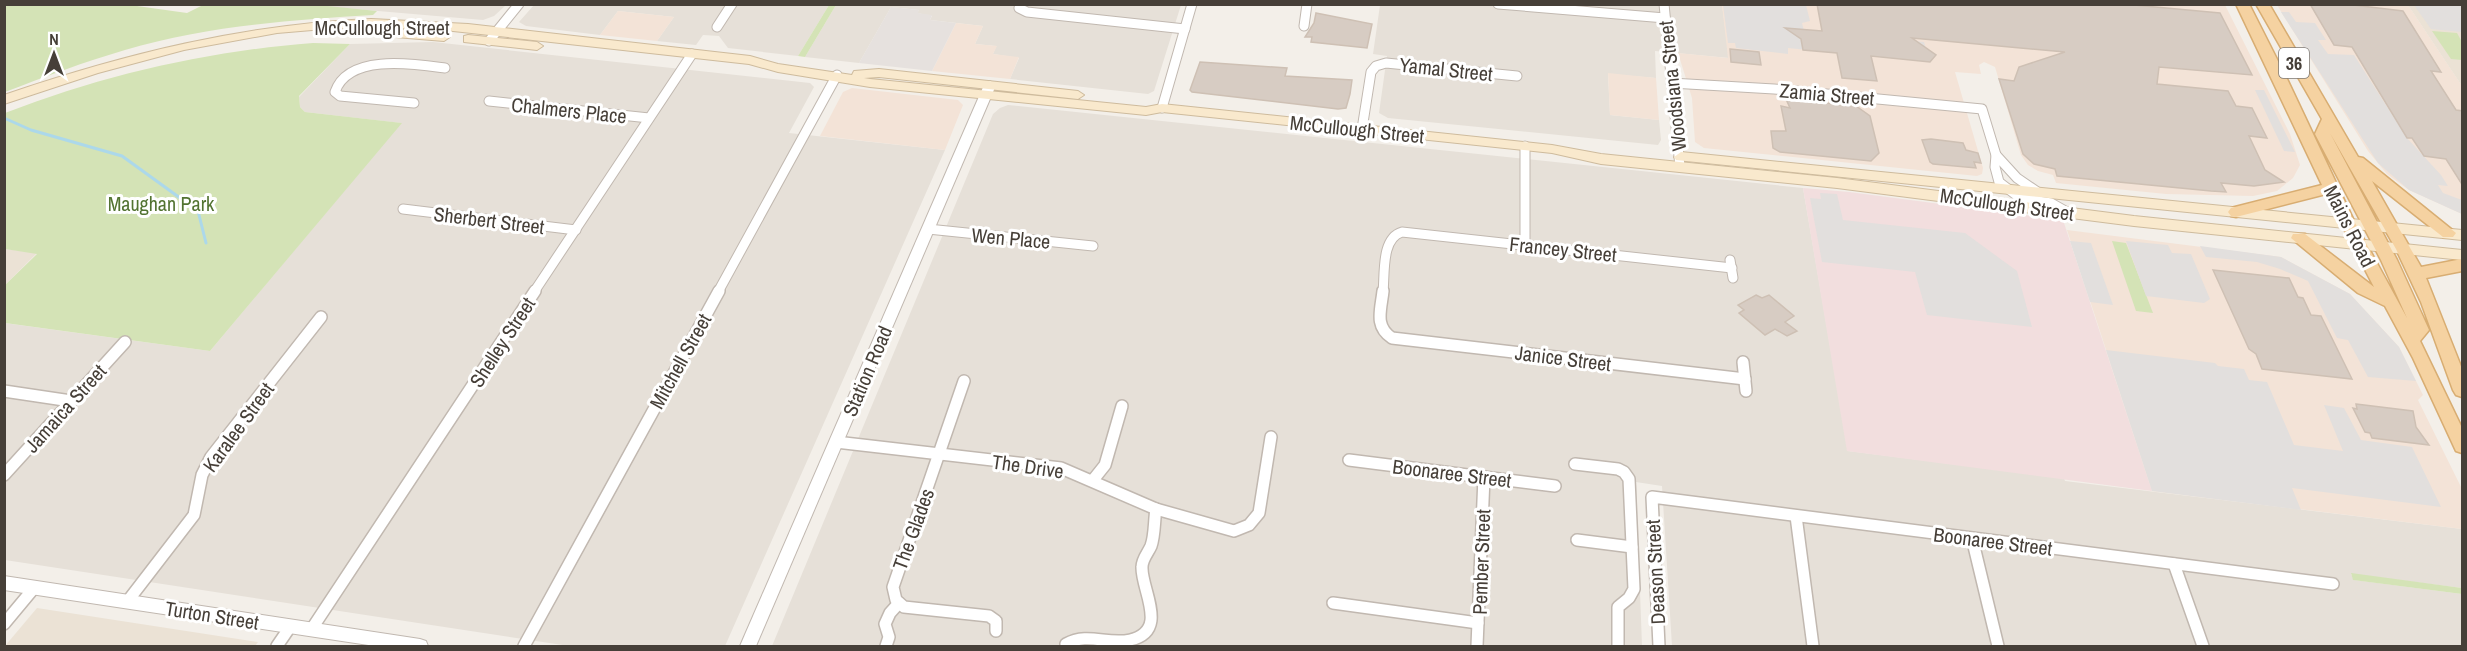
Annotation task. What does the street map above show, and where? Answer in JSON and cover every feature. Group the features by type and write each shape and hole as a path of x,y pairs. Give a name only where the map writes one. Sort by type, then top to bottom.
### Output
{"main road":[{"name":"Mains Road","path":"2242,4 2281,81 2357,244 2411,340 2463,446"},
{"name":"Mains Road","path":"2262,4 2404,249 2417,274 2463,390"},
{"name":"McCullough Street","path":"4,100 137,57 226,37 370,23 689,58 745,69 767,66 837,75 870,83 988,90 1146,111 1162,108 1552,149 1601,159 1679,162 2007,190 2455,234"},
{"name":"McCullough Street","path":"4,107 115,69 222,44 271,37 374,32 493,36"},
{"path":"2328,121 2322,134 2381,246 2421,330 2411,340"},
{"path":"2350,156 2455,234"},
{"name":"McCullough Street","path":"1679,162 2068,213 2463,255"},
{"path":"2236,212 2315,193 2330,187"},
{"path":"2299,238 2364,289 2390,302"},
{"path":"2417,274 2463,265"}],"street":[{"path":"493,36 519,4"},
{"path":"717,27 732,4"},
{"path":"1162,108 1192,4"},
{"path":"1304,26 1307,4"},
{"path":"1498,4 1665,18"},
{"name":"Woodsiana Street","path":"1664,4 1679,162"},
{"path":"1018,8 1027,12 1185,29"},
{"name":"Shelley Street","path":"311,630 689,58"},
{"path":"414,103 334,94 335,89 353,70 394,63 445,68"},
{"name":"Yamal Street","path":"1362,129 1371,72 1376,66 1386,63 1517,76"},
{"name":"Mitchell Street","path":"524,646 837,75"},
{"name":"Zamia Street","path":"1671,84 1774,89 1982,108 1996,155"},
{"name":"Station Road","path":"748,646 988,90"},
{"name":"Chalmers Place","path":"489,101 649,118"},
{"path":"1525,146 1526,245"},
{"path":"1996,155 1995,167 1998,177 2007,190 2020,198 2051,204 2068,213"},
{"path":"1996,155 2017,178 2039,193"},
{"name":"Sherbert Street","path":"403,209 576,230"},
{"name":"Wen Place","path":"928,229 1094,246"},
{"name":"Francey Street","path":"1383,332 1380,325 1388,242 1395,234 1402,232 1732,269"},
{"name":"Karalee Street","path":"128,602 194,515 202,475 211,457 321,317"},
{"name":"Janice Street","path":"1383,332 1392,338 1745,385 1743,362"},
{"name":"Jamaica Street","path":"4,475 125,342"},
{"name":"The Glades","path":"899,603 893,587 964,381"},
{"path":"4,391 71,401"},
{"path":"1093,480 1106,465 1122,406"},
{"name":"The Drive","path":"836,442 1062,468 1156,509 1234,531 1246,528 1254,522 1259,513 1270,438"},
{"name":"Boonaree Street","path":"1349,460 1556,486"},
{"path":"1575,464 1618,469 1624,472 1629,479 1634,589 1629,598 1618,607 1618,646"},
{"name":"Pember Street","path":"1477,646 1484,477"},
{"name":"Boonaree Street","path":"1652,497 2333,585"},
{"name":"Deason Street","path":"1652,497 1659,646"},
{"path":"1066,644 1084,636 1119,641 1138,637 1149,626 1152,608 1142,567 1153,539 1152,529 1156,509"},
{"path":"1796,516 1813,646"},
{"path":"1972,538 1998,646"},
{"path":"1577,540 1632,547"},
{"path":"2174,564 2203,646"},
{"name":"Turton Street","path":"4,583 420,646"},
{"path":"4,624 34,588"},
{"path":"886,646 889,637 885,624 899,603 904,607 920,611 989,616 996,621 996,631"},
{"path":"1333,603 1478,623"},
{"path":"277,646 290,627"}],"shaded area":[{"path":"1722,4 1729,58 1655,51 1656,78 1608,74 1610,115 1659,120 1661,140 1658,145 1388,118 1379,113 1387,56 1373,54 1380,5"},
{"path":"308,5 506,5 494,16 483,20"},
{"path":"534,5 829,5 798,56 728,48 719,36 703,35 696,45 657,41 674,17 618,11 600,35 526,26 519,22"},
{"path":"836,5 1181,5 1154,91 1148,94 1010,79 1019,58 993,54 996,46 975,44 983,26 930,20 932,16 917,13 919,10 891,7 859,63 805,57"},
{"path":"1722,5 2225,5 2290,134 2300,165 2293,178 2277,191 2253,196 2166,194 2056,183 2053,175 2038,171 2028,165 2021,155 1995,67 1984,62 1979,65 1981,74 1955,72 1983,168 1982,174 1977,176 1704,148 1695,142 1692,98 1678,53 1728,58"},
{"path":"1723,5 1806,5 1810,21 1802,23 1804,31 1924,42 1930,62 1788,48 1788,54 1736,48 1735,43 1728,43"},
{"path":"2277,5 2408,5 2462,86 2462,214 2409,190 2387,174 2368,151"},
{"path":"2408,5 2462,5 2462,86"},
{"path":"2414,5 2462,5 2462,32 2431,29"},
{"path":"891,7 919,10 918,13 932,15 930,20 956,23 932,71 859,63"},
{"path":"618,11 674,17 657,41 600,35"},
{"path":"2281,12 2289,12 2296,22 2315,23 2326,40 2318,40 2328,54 2354,55 2407,138 2441,175 2448,186 2438,185 2443,193 2462,200 2462,214 2409,190 2378,163"},
{"path":"956,23 983,26 975,44 997,46 993,54 1019,57 1010,79 932,71"},
{"path":"433,42 810,83 814,87 789,133 945,150 725,646 569,646 5,560 4,323 210,351 401,123 305,112 300,107 299,97 350,44"},
{"path":"1608,73 1656,78 1659,120 1610,115"},
{"path":"852,88 958,100 963,105 945,150 820,136 843,92"},
{"path":"2255,90 2264,90 2295,152 2284,151"},
{"path":"1008,105 1803,188 1848,451 2064,478 2065,481 2462,529 2462,588 2351,574 2354,580 2462,594 2462,646 1672,646 1662,486 1636,482 1642,646 772,646 993,114"},
{"path":"1803,188 2063,220 2152,491 1847,451"},
{"path":"1820,193 1837,194 1843,220 1965,233 2017,271 2032,327 1927,315 1915,272 1822,262 1810,198 1821,199"},
{"path":"2067,230 2281,257 2350,294 2399,347 2423,395 2418,400 2462,489 2462,529 2152,491"},
{"path":"2070,241 2091,243 2113,305 2090,302"},
{"path":"2126,241 2168,245 2172,253 2191,254 2210,299 2204,303 2146,296"},
{"path":"2200,246 2281,257 2350,294 2399,347 2416,381 2368,377 2348,340 2337,338 2308,281 2257,262 2206,257"},
{"path":"5,249 37,253 5,285"},
{"path":"2106,350 2215,363 2218,366 2244,369 2249,380 2267,382 2294,445 2343,451 2324,405 2344,408 2361,440 2412,447 2441,507 2292,488 2301,510 2152,491"},
{"path":"37,608 258,642 255,646 5,646"}],"green space":[{"path":"138,4 137,6 187,13 205,4 308,4 377,11 373,15 248,25 186,35 110,55 5,92 5,5"},
{"path":"829,5 836,5 805,57 798,56"},
{"path":"2432,31 2457,33 2462,42 2462,60 2451,59"},
{"name":"Maughan Park","path":"313,43 350,44 299,96 300,107 305,112 402,123 210,351 5,323 5,285 37,254 5,249 5,113 80,87 156,67 234,52"},
{"path":"2112,241 2126,243 2153,313 2136,311"},
{"path":"2351,573 2462,588 2462,594 2353,580"}],"building":[{"path":"1817,4 2123,4 2220,13 2252,75 2159,67 2157,84 2228,91 2236,106 2252,108 2267,138 2249,136 2265,170 2284,182 2254,186 2221,183 2226,192 2057,176 2055,169 2034,164 2023,154 1999,79 2014,81 2019,67 2065,52 1912,38 1936,55 1930,62 1871,56 1877,81 1842,78 1837,53 1803,50 1801,39 1785,28 1822,31"},
{"path":"2310,4 2345,4 2403,11 2441,72 2431,71 2456,110 2463,111 2463,186 2446,159 2424,156 2412,138 2407,138 2352,47 2334,45"},
{"path":"1316,13 1372,24 1367,48 1311,42 1312,37 1305,37 1314,23"},
{"path":"1730,49 1759,52 1761,65 1731,62"},
{"path":"1200,62 1287,68 1285,76 1352,80 1350,94 1346,108 1338,109 1192,92 1190,90"},
{"path":"1786,99 1856,106 1870,116 1879,153 1871,161 1780,152 1773,148 1771,131 1786,131 1781,106 1790,108"},
{"path":"1922,140 1963,143 1966,150 1978,153 1981,163 1974,162 1976,168 1933,164 1930,162"},
{"path":"2213,270 2289,278 2298,297 2303,298 2311,315 2321,316 2352,379 2262,369 2256,354 2249,349"},
{"path":"1756,295 1762,298 1769,295 1794,316 1785,322 1797,331 1787,336 1775,329 1765,335 1739,313 1744,310 1738,305"},
{"path":"2356,404 2413,411 2416,427 2429,445 2372,438 2370,433 2365,432 2353,408 2357,409"}],"waterway":[{"path":"4,118 31,130 122,156 198,211 206,243"}]}
